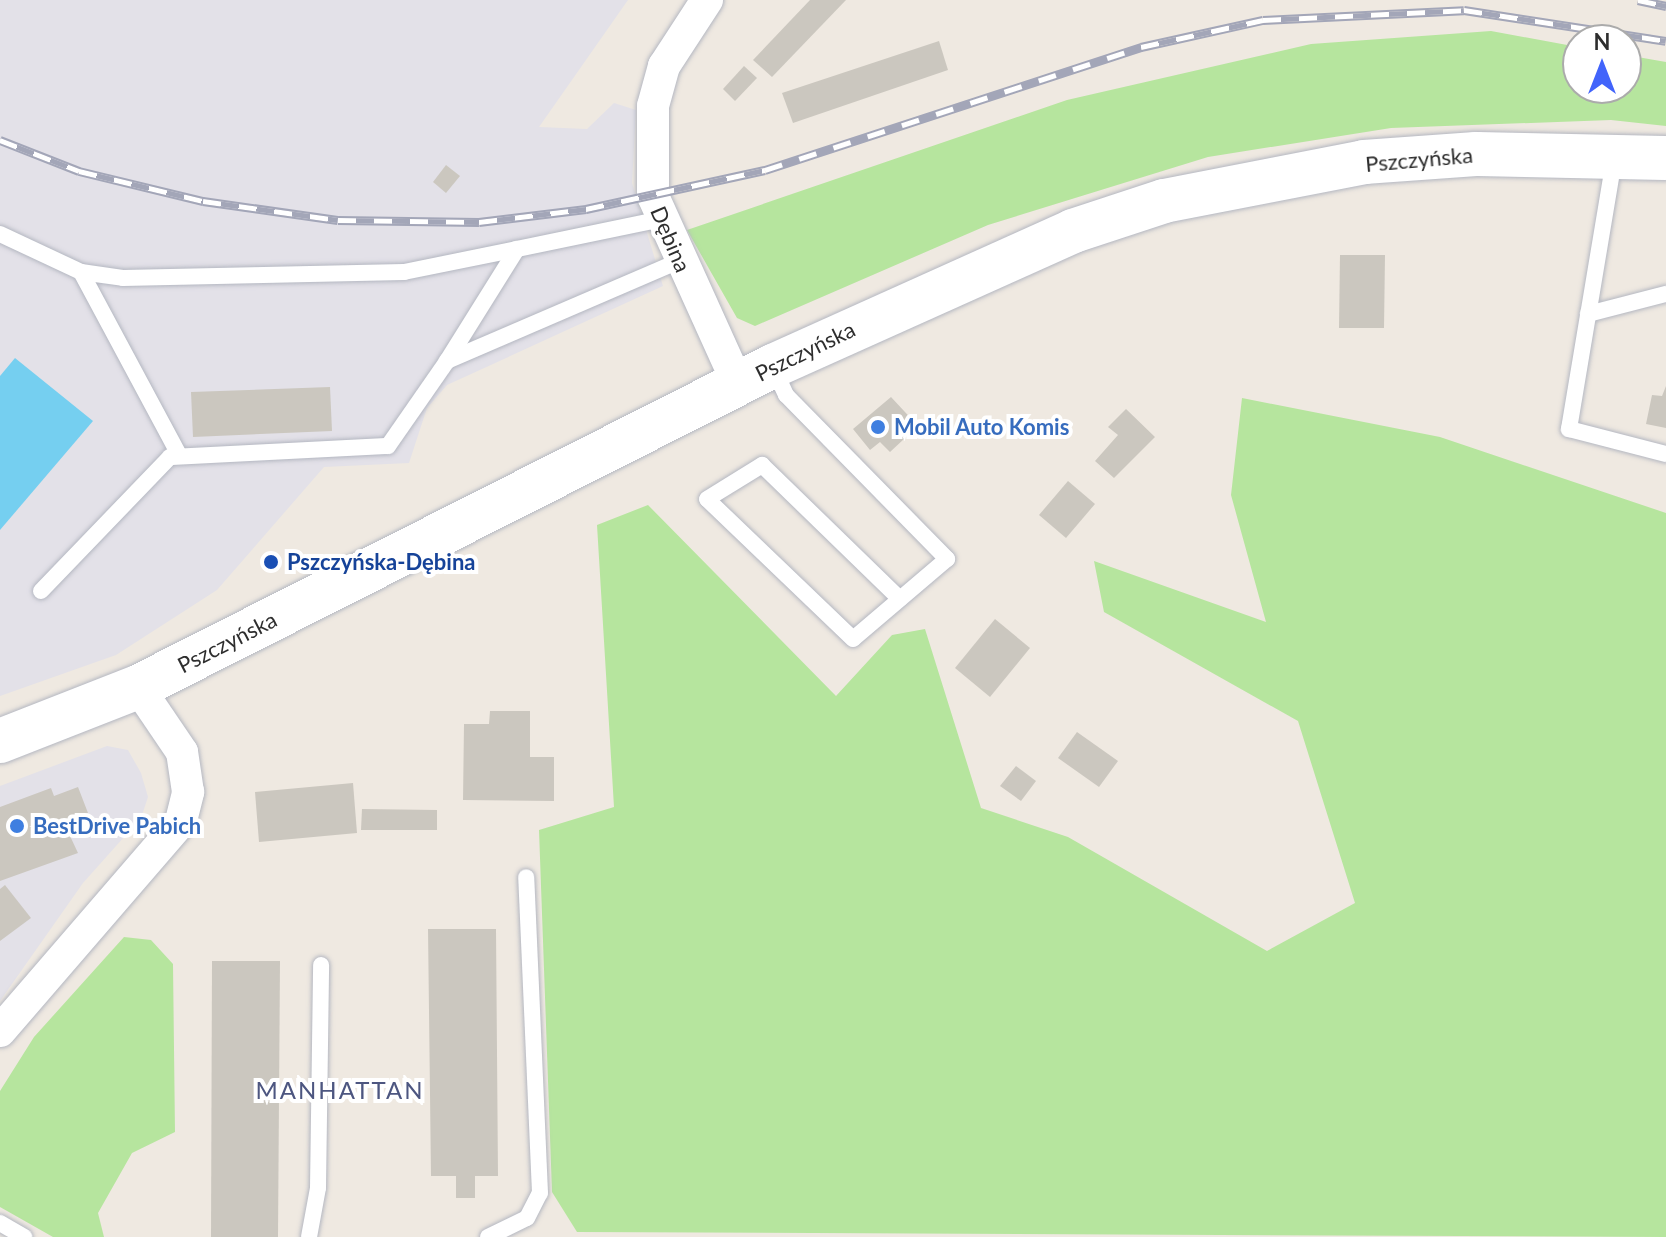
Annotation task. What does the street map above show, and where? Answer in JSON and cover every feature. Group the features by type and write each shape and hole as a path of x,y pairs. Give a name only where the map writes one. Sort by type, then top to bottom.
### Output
{"main road":[{"name":"Pszczyńska","path":"0,741 138,687 756,375 972,272 1164,201 1364,162 1615,154 1666,158"}],"street":[{"name":"Dębina","path":"707,0 664,66 653,106 653,196 679,261 756,375"},
{"path":"0,1031 181,821 188,792 182,752 138,687"}],"lane":[{"path":"1615,154 1569,429 1666,454"},
{"path":"0,234 81,272 123,278 404,272 662,219"},
{"path":"41,591 179,455 388,446 447,361 517,249"},
{"path":"447,361 679,261"},
{"path":"81,272 179,455"},
{"path":"1588,314 1666,294"},
{"path":"756,375 786,395 947,559 900,599 853,639 707,499 762,465 900,599"},
{"path":"488,1237 527,1218 540,1193 526,877"},
{"path":"309,1237 318,1188 321,965"},
{"path":"0,1223 24,1237"}],"shaded area":[{"path":"0,0 628,0 539,127 587,129 614,103 636,110 632,183 663,286 447,385 427,408 409,463 324,467 217,590 116,655 0,696"},
{"path":"107,746 128,750 141,773 148,797 141,818 83,883 0,1001 0,786"}],"green space":[{"path":"1491,31 1562,44 1562,104 1642,104 1642,58 1666,62 1666,126 1611,120 1391,128 1208,157 988,225 755,326 737,318 687,230 1067,100 1311,44"},
{"path":"1242,398 1440,437 1666,513 1666,1237 577,1232 552,1192 539,830 614,807 597,525 648,505 836,696 892,635 925,629 981,808 1068,837 1267,951 1355,903 1298,721 1104,612 1094,561 1266,622 1231,495"},
{"path":"124,937 151,940 173,964 175,1132 132,1153 98,1213 104,1237 53,1237 0,1207 0,1091 34,1037"}],"water":[{"path":"15,358 93,421 0,530 0,376"}],"building":[{"path":"810,0 846,0 772,77 753,60"},
{"path":"939,41 948,70 793,123 782,93"},
{"path":"744,66 757,78 735,101 723,89"},
{"path":"446,165 460,176 446,193 433,182"},
{"path":"1340,255 1385,255 1384,328 1339,328"},
{"path":"1666,386 1666,428 1646,424 1652,395 1662,396"},
{"path":"330,387 332,431 193,437 191,392"},
{"path":"891,397 918,426 890,452 880,442 870,450 853,429"},
{"path":"1126,409 1155,437 1114,478 1095,461 1118,435 1108,427"},
{"path":"1068,481 1095,504 1066,538 1039,515"},
{"path":"995,619 1030,648 990,697 955,668"},
{"path":"490,711 530,711 530,757 554,757 554,801 463,800 464,724 489,724"},
{"path":"1077,732 1118,761 1099,787 1058,758"},
{"path":"1016,766 1036,781 1021,801 1000,786"},
{"path":"353,783 357,833 259,842 255,792"},
{"path":"78,787 88,813 63,821 78,853 0,881 0,807 51,788 54,796"},
{"path":"362,809 437,810 437,830 361,830"},
{"path":"5,885 31,918 0,941 0,889"},
{"path":"428,929 496,929 498,1176 475,1176 475,1198 456,1198 456,1176 431,1176"},
{"path":"212,961 280,961 278,1237 211,1237"}],"railway":[{"path":"1638,0 1666,6"},
{"path":"0,140 79,171 203,201 338,220 479,222 586,209 765,170 1141,47 1263,20 1464,10 1666,41"}],"place":[{"name":"Mobil Auto Komis","path":"878,427"},
{"name":"Pszczyńska-Dębina","path":"271,562"},
{"name":"BestDrive Pabich","path":"17,826"}],"district":[{"name":"MANHATTAN","path":"340,1090"}]}
